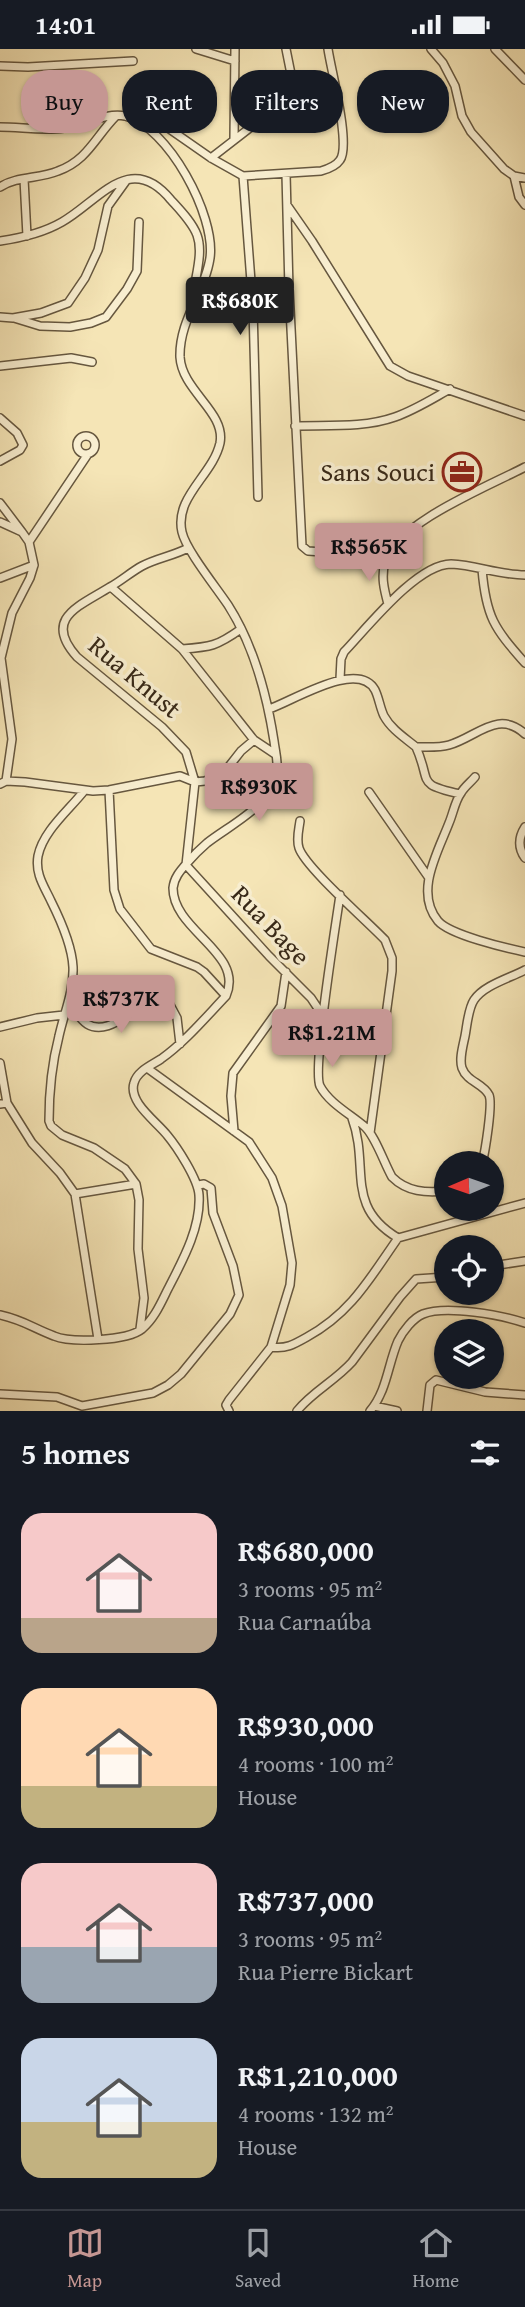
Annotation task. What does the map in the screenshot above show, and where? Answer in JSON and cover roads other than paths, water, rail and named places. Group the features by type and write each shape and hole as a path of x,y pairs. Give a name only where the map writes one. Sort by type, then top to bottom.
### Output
{"street":[{"path":"196,49 235,61"},
{"path":"234,139 235,49"},
{"path":"211,158 286,100 292,79 286,49"},
{"path":"174,133 243,176 321,171 330,168 340,161 344,151 328,49"},
{"path":"431,49 443,63 455,86 464,122 495,159 514,176 525,178"},
{"path":"496,49 525,80"},
{"path":"0,66 133,61"},
{"path":"0,187 9,181 59,171 83,157 117,115"},
{"path":"0,127 41,130 68,128 117,115 122,116"},
{"path":"154,133 175,159 190,184 208,225 210,257 205,280 193,303"},
{"path":"286,174 302,546 308,551 366,555 386,560"},
{"path":"243,176 253,308 258,497"},
{"path":"514,176 519,197 525,205"},
{"path":"0,241 27,236 63,222 114,183 138,178 164,191 193,227 197,235 199,255 193,303 181,345 181,366 186,380 212,414 220,436 215,455 182,512 182,534 188,548 226,602 241,629 269,709 277,769 275,780 266,796 204,845 174,884 177,906 184,918 216,952 226,968 230,983 226,996 180,1044 134,1081 133,1093 136,1100 168,1136 198,1185 198,1214 185,1257 155,1315 139,1331 122,1336 66,1340 20,1319 0,1315"},
{"path":"24,179 27,236"},
{"path":"13,318 52,310 68,303 99,250 108,206 127,180"},
{"path":"287,205 385,361 396,371 525,416"},
{"path":"0,317 40,326 70,327 106,317 137,271 139,222"},
{"path":"0,366 71,358 92,362"},
{"path":"295,426 351,425 379,421 414,409 450,389"},
{"path":"0,418 17,433 23,445 20,450 0,461"},
{"path":"29,542 88,454"},
{"path":"388,604 383,587 386,560 400,538 425,519 525,467"},
{"path":"0,503 29,542 34,565 12,613 1,658 12,739 3,783 48,783 84,791 109,790 180,776 195,782 223,774 241,751 254,740"},
{"path":"0,522 22,532"},
{"name":"Rua Knust","path":"186,865 195,782 186,752 178,741 77,657 64,640 62,632 65,619 74,607 143,566 188,548"},
{"path":"340,679 344,652 405,588 439,567 451,564 502,574 525,575"},
{"path":"0,578 34,565"},
{"path":"482,569 486,603 494,627 525,663"},
{"path":"111,587 181,649 254,740 275,754"},
{"path":"181,649 212,646 241,629"},
{"path":"269,709 340,679 366,681 371,685 388,723 415,747 428,783 436,789 460,794"},
{"path":"0,711 6,702"},
{"path":"415,747 448,745 502,722 517,727 525,734"},
{"path":"475,777 460,794 436,855 429,878 430,902 434,915 443,926 488,943 525,952"},
{"path":"109,790 114,890 120,909 151,949 197,967 226,996"},
{"path":"84,791 49,833 41,847 37,865 43,886 71,950 73,968 69,1003 54,1058 49,1103 51,1126 62,1135 94,1148 114,1161 125,1169 136,1184 139,1200 138,1249 144,1298 139,1331"},
{"path":"369,792 429,878"},
{"path":"300,821 298,839 301,852 385,940 392,958 370,1133"},
{"path":"525,827 519,841 525,859"},
{"name":"Rua Bage","path":"186,865 311,998 323,1017"},
{"path":"340,895 323,1017 318,1080 323,1090 352,1118 365,1126 397,1183 406,1188 434,1192"},
{"path":"485,1151 491,1103 485,1090 469,1079 462,1068 466,1029 472,1004 477,997 486,989 525,969"},
{"path":"236,1132 231,1096 233,1073 281,1006 286,972"},
{"path":"69,1003 79,1016 95,1027 104,1027 155,1002 169,1003 177,1018 180,1044"},
{"path":"0,1027 64,1015"},
{"path":"0,1063 3,1103 32,1143 75,1193 97,1339"},
{"path":"147,1068 236,1132 258,1153 272,1178 282,1206 292,1263 290,1285 271,1347 229,1400 226,1407 229,1411"},
{"path":"352,1118 358,1140 362,1192 368,1208 377,1223 398,1238"},
{"path":"75,1193 136,1184"},
{"path":"0,1394 57,1397 82,1408 153,1393 181,1374 237,1303 238,1286 216,1222 211,1188 204,1184 198,1185"},
{"path":"271,1347 292,1345 324,1328 343,1313 398,1238 525,1203"},
{"path":"504,1264 525,1261"},
{"path":"297,1411 314,1393 344,1370 416,1279 434,1278"},
{"path":"397,1411 372,1409 387,1378 398,1341 419,1316 433,1311 482,1313 502,1315 525,1323"},
{"path":"428,1411 430,1385 436,1380 485,1392 525,1395"}],"place":[{"name":"Sans Souci","path":"462,472"}]}
